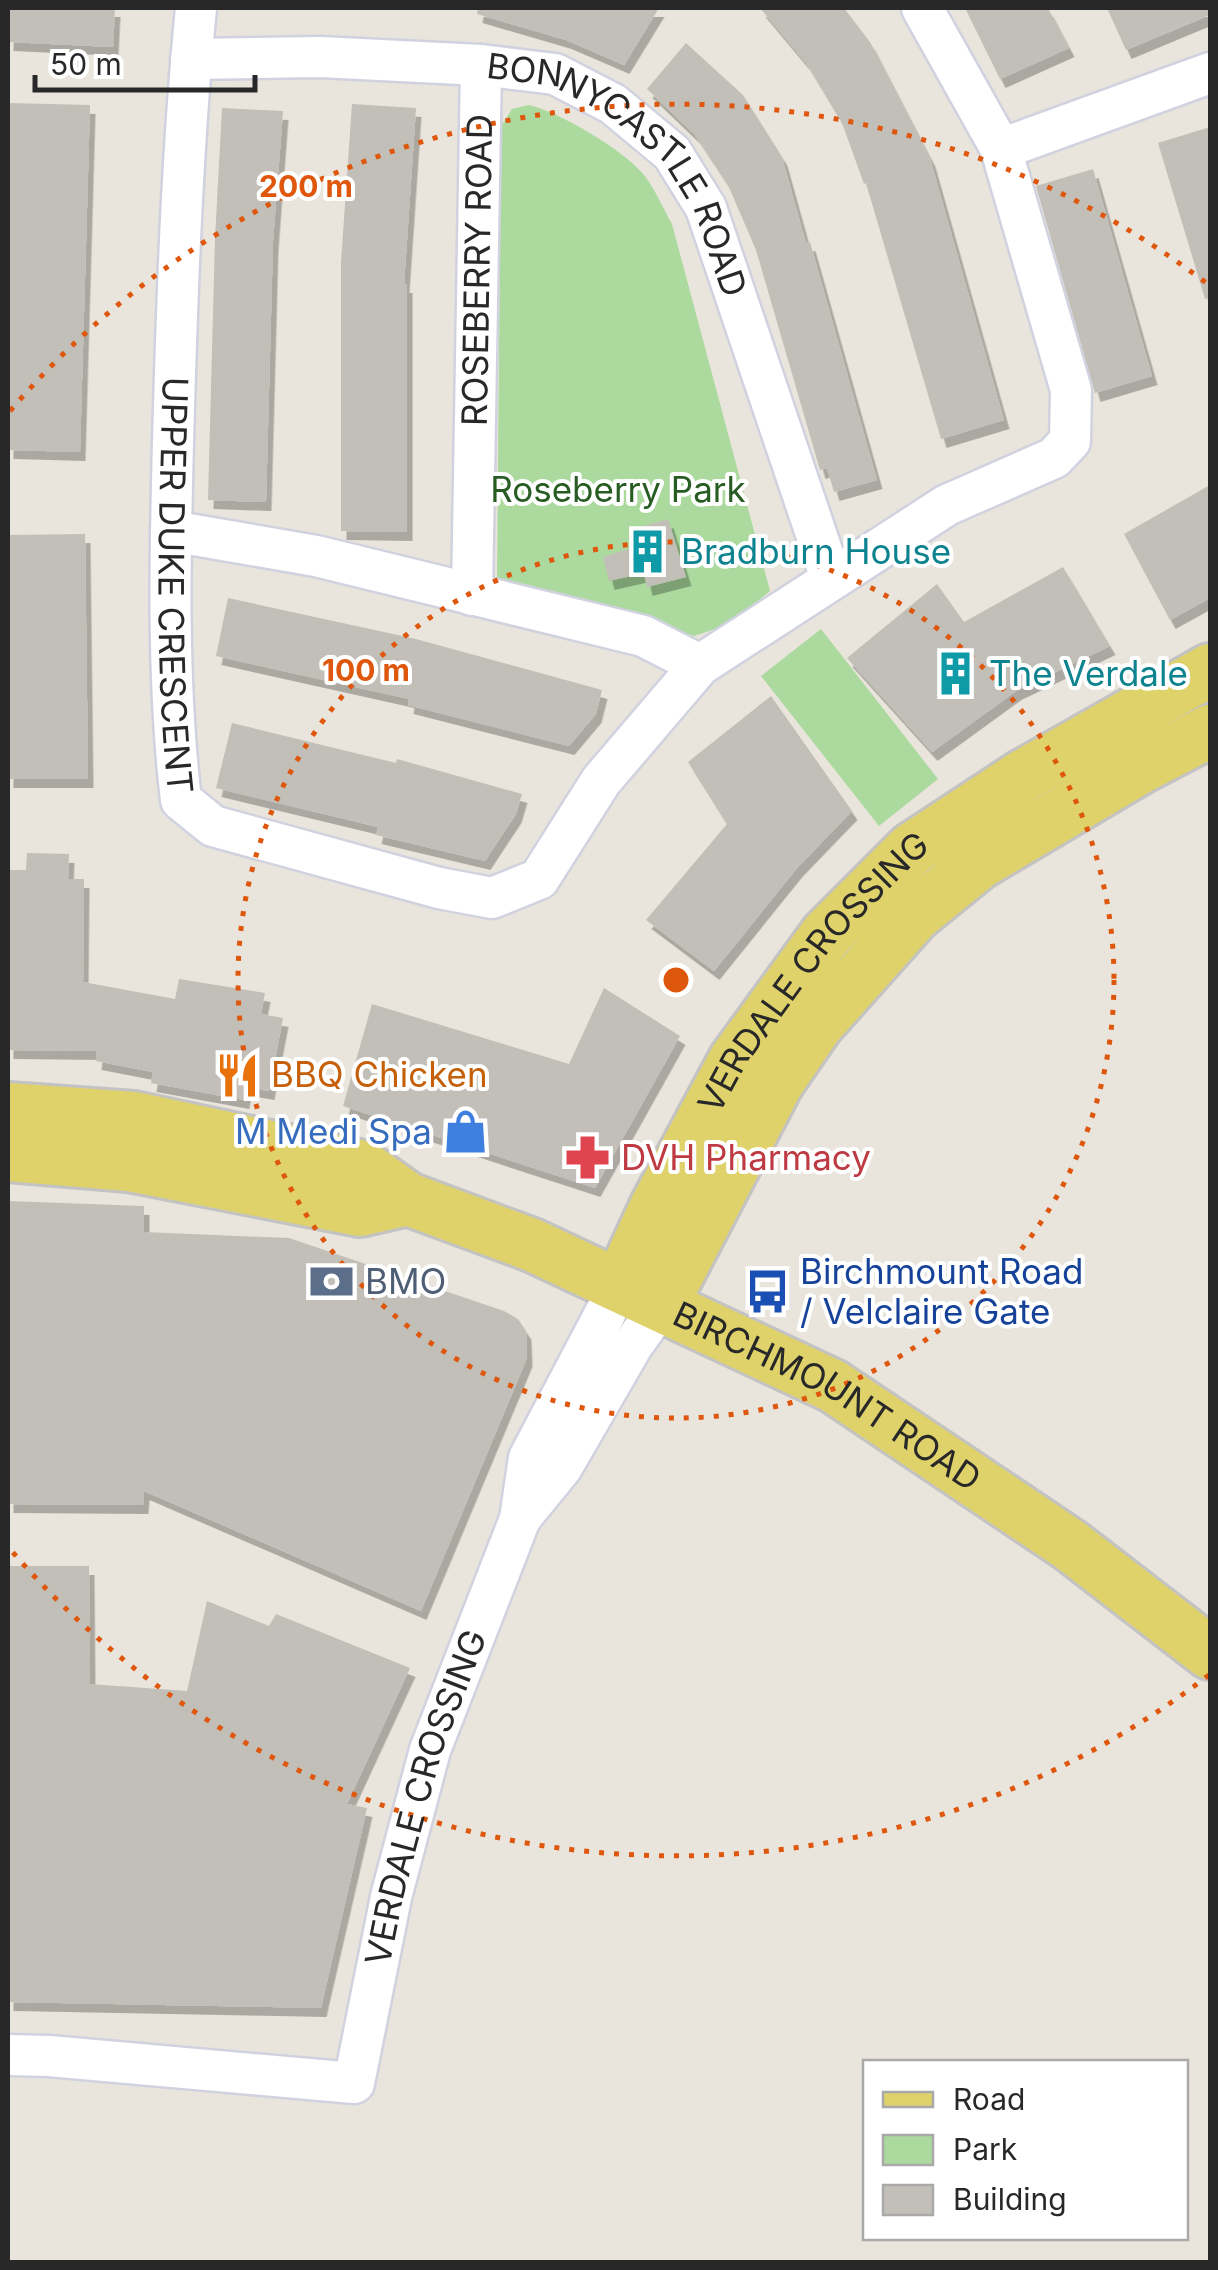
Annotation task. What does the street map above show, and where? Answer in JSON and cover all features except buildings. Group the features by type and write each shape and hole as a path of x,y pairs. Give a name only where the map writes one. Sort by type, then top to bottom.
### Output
{"main road":[{"name":"VERDALE CROSSING","path":"641,1294 656,1207 735,1060 826,935 912,849 1023,776 1210,670"},
{"name":"VERDALE CROSSING","path":"641,1294 816,1026 915,916 979,862 1210,731"},
{"name":"BIRCHMOUNT ROAD","path":"8,1109 134,1118 363,1167 408,1199 532,1244 833,1386 1070,1545 1210,1653"},
{"path":"8,1154 129,1165 360,1210 408,1199"}],"street":[{"name":"UPPER DUKE CRESCENT","path":"196,8 176,343 171,530 174,736 181,800 213,826 439,888 492,898 538,880 601,781 700,666 947,505 1054,458 1070,441 1071,390 1001,149"},
{"path":"922,8 1001,149 1210,73"},
{"name":"BONNYCASTLE ROAD","path":"191,60 320,57 481,65 555,74 612,104 672,153 706,208 831,578"},
{"name":"ROSEBERRY ROAD","path":"472,595 481,65"},
{"path":"171,530 316,556 643,636 700,666"},
{"name":"VERDALE CROSSING","path":"8,2055 354,2084 390,1897 430,1750 520,1520 562,1467 632,1346 641,1294"}],"green space":[{"name":"Roseberry Park","path":"529,105 574,124 635,165 648,180 672,224 770,591 730,624 694,636 497,582 501,126 512,109"},
{"path":"821,629 938,779 879,826 761,676"}],"place":[{"name":"Bradburn House","path":"648,552"},
{"name":"The Verdale","path":"956,674"},
{"name":"BBQ Chicken","path":"238,1075"},
{"name":"M Medi Spa","path":"465,1132"},
{"name":"DVH Pharmacy","path":"588,1158"},
{"name":"BMO","path":"332,1282"},
{"name":"Birchmount Road / Velclaire Gate","path":"767,1292"}]}
